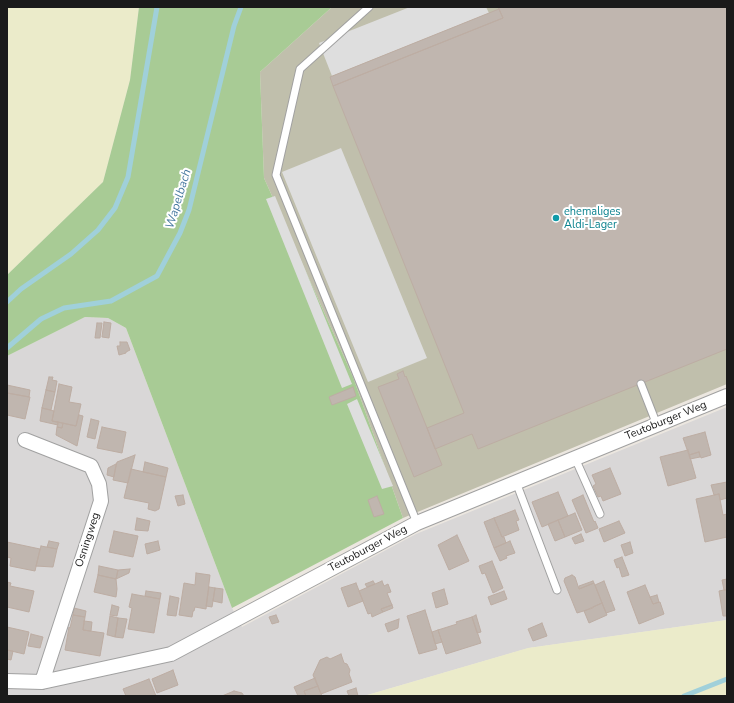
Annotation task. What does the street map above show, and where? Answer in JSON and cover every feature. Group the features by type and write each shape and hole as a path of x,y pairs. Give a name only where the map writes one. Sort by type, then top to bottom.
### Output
{"street":[{"name":"Teutoburger Weg","path":"7,681 42,682 171,654 417,523 727,396"},
{"name":"Osningweg","path":"25,440 91,466 99,484 101,500 42,682"}],"lane":[{"path":"369,7 300,69 276,176 417,523"},
{"path":"640,384 657,425"},
{"path":"575,458 600,514"},
{"path":"516,482 557,590"}],"shaded area":[{"name":"ehemaliges Aldi-Lager","path":"332,7 727,7 727,384 403,518 353,377 264,178 260,72"},
{"path":"410,7 486,7 489,13 332,76 319,43"},
{"path":"341,148 427,358 368,382 282,172"},
{"path":"275,196 352,384 342,388 266,199"},
{"path":"85,317 108,318 126,328 232,608 242,627 416,534 727,407 727,620 529,648 364,696 7,696 7,356"},
{"path":"357,399 393,486 382,489 347,404"}],"green space":[{"path":"7,7 139,7 130,80 103,182 7,275"},
{"path":"139,7 332,7 260,72 264,178 353,377 403,518 232,608 126,328 108,318 85,317 7,356 7,275 103,182 130,80"},
{"path":"727,620 727,696 364,696 528,648"}],"building":[{"name":"ehemaliges Aldi-Lager","path":"498,7 727,7 727,349 478,449 472,434 435,449 427,428 464,413 333,86 503,18"},
{"path":"499,9 503,18 333,86 330,77"},
{"path":"104,322 111,323 109,338 102,337"},
{"path":"97,323 102,323 100,338 95,338"},
{"path":"120,342 127,342 130,350 119,355 117,346 120,346"},
{"path":"403,371 442,465 414,477 378,387 399,379 397,374"},
{"path":"49,377 53,377 52,380 57,381 55,392 46,390"},
{"path":"59,384 72,387 69,402 81,404 76,426 52,421"},
{"path":"7,385 30,390 29,397 7,393"},
{"path":"353,387 356,396 332,405 329,397"},
{"path":"46,390 55,392 51,410 42,408"},
{"path":"7,393 30,397 25,419 7,415"},
{"path":"42,408 54,411 52,421 58,422 58,425 40,421"},
{"path":"79,415 83,416 77,446 56,435 57,427 62,428 63,423 76,426"},
{"path":"91,419 99,421 95,439 87,437"},
{"path":"58,422 63,423 62,428 57,427"},
{"path":"102,427 126,432 122,453 97,448"},
{"path":"705,432 711,455 701,458 699,452 689,455 683,438"},
{"path":"688,450 696,478 668,486 660,457"},
{"path":"699,452 700,457 690,459 689,455"},
{"path":"135,455 128,483 113,480 117,462"},
{"path":"145,462 168,468 166,477 143,472"},
{"path":"116,464 114,477 107,475 108,468"},
{"path":"610,468 621,494 603,501 601,496 598,497 593,486 596,484 592,475"},
{"path":"131,469 166,477 159,509 155,511 148,509 149,503 124,498"},
{"path":"727,482 727,498 720,500 719,494 714,495 711,485"},
{"path":"558,492 568,516 542,527 532,502"},
{"path":"719,494 723,515 727,514 727,537 705,542 696,499"},
{"path":"183,495 185,504 178,506 175,496"},
{"path":"583,495 598,528 586,533 572,500"},
{"path":"377,496 384,514 374,517 368,500"},
{"path":"515,510 519,520 516,521 519,530 502,537 494,518"},
{"path":"575,513 582,530 565,537 558,520"},
{"path":"137,518 150,521 148,531 135,530"},
{"path":"494,518 506,543 494,548 484,522"},
{"path":"558,520 565,537 555,541 548,524"},
{"path":"619,521 625,533 604,542 599,529"},
{"path":"114,531 138,536 133,557 109,552"},
{"path":"581,534 584,541 575,544 572,538"},
{"path":"457,535 469,561 449,570 438,545"},
{"path":"49,541 59,543 57,549 47,547"},
{"path":"158,541 160,550 147,554 145,544"},
{"path":"510,541 515,553 506,556 507,558 500,561 494,548"},
{"path":"7,542 40,549 35,571 10,566 11,558 7,557"},
{"path":"630,542 633,553 625,556 621,545"},
{"path":"41,546 57,549 53,567 36,566"},
{"path":"622,557 629,575 622,577 619,567 617,568 614,560"},
{"path":"492,561 503,588 493,593 485,573 482,574 479,566"},
{"path":"99,566 118,570 116,579 98,575"},
{"path":"130,569 129,573 116,579 118,570"},
{"path":"196,573 210,575 206,609 195,607 192,617 179,615 184,583 195,585"},
{"path":"98,575 116,579 116,597 94,592"},
{"path":"572,575 575,577 579,589 594,583 602,603 593,608 577,613 564,581 565,578"},
{"path":"727,579 727,590 724,590 722,580"},
{"path":"373,581 375,584 367,587 365,584"},
{"path":"382,581 384,586 388,584 391,592 387,593 392,605 381,609 383,612 372,617 371,613 368,614 359,591"},
{"path":"593,581 594,583 579,589 579,586"},
{"path":"604,581 615,610 606,613 595,585"},
{"path":"7,582 11,583 10,586 34,591 29,612 7,607"},
{"path":"356,583 363,601 348,607 341,588"},
{"path":"645,585 653,604 660,602 664,614 639,624 627,592"},
{"path":"209,587 215,588 212,607 206,606"},
{"path":"215,588 223,589 222,603 213,601"},
{"path":"444,589 448,604 436,608 432,593"},
{"path":"727,590 727,616 723,616 719,591"},
{"path":"146,591 161,593 160,599 145,596"},
{"path":"504,591 507,599 491,605 488,597"},
{"path":"132,594 160,599 154,633 128,629 132,608 129,607"},
{"path":"657,595 659,602 653,604 650,597"},
{"path":"170,596 179,598 176,616 167,615"},
{"path":"602,603 607,615 589,623 584,611"},
{"path":"112,605 119,607 117,616 110,615"},
{"path":"392,605 393,608 383,612 381,609"},
{"path":"74,608 86,611 85,617 73,615"},
{"path":"425,610 437,649 419,654 407,616"},
{"path":"73,615 85,617 83,630 104,633 100,656 65,650 69,627 70,628"},
{"path":"276,615 279,622 272,624 269,617"},
{"path":"476,615 481,632 477,633 472,617"},
{"path":"110,616 118,618 115,637 107,635"},
{"path":"472,617 481,643 446,654 438,630"},
{"path":"118,618 127,619 123,638 115,637"},
{"path":"399,619 398,628 388,632 385,624"},
{"path":"84,621 92,622 91,631 83,630"},
{"path":"542,623 547,636 533,641 528,629"},
{"path":"7,627 29,632 24,654 7,650"},
{"path":"438,630 442,642 435,644 432,632"},
{"path":"31,634 43,637 40,648 28,646"},
{"path":"7,650 13,651 11,660 7,659"},
{"path":"341,654 344,663 347,664 350,670 349,674 352,682 321,694 313,675 320,660 327,657 330,659"},
{"path":"173,670 178,685 157,693 152,679"},
{"path":"315,678 318,686 304,691 306,696 298,696 294,687"},
{"path":"149,679 156,696 126,696 123,689"},
{"path":"318,686 322,696 306,696 304,691"},
{"path":"356,688 358,696 349,696 347,691"},
{"path":"234,691 242,693 244,696 222,696"}],"waterway":[{"name":"Wapelbach","path":"7,302 21,289 71,254 98,230 115,208 128,177 157,7"},
{"name":"Wapelbach","path":"7,348 41,319 64,308 111,301 157,276 180,233 189,210 234,26 241,7"},
{"path":"684,696 727,679"}],"place":[{"name":"ehemaliges Aldi-Lager","path":"556,218"}]}
